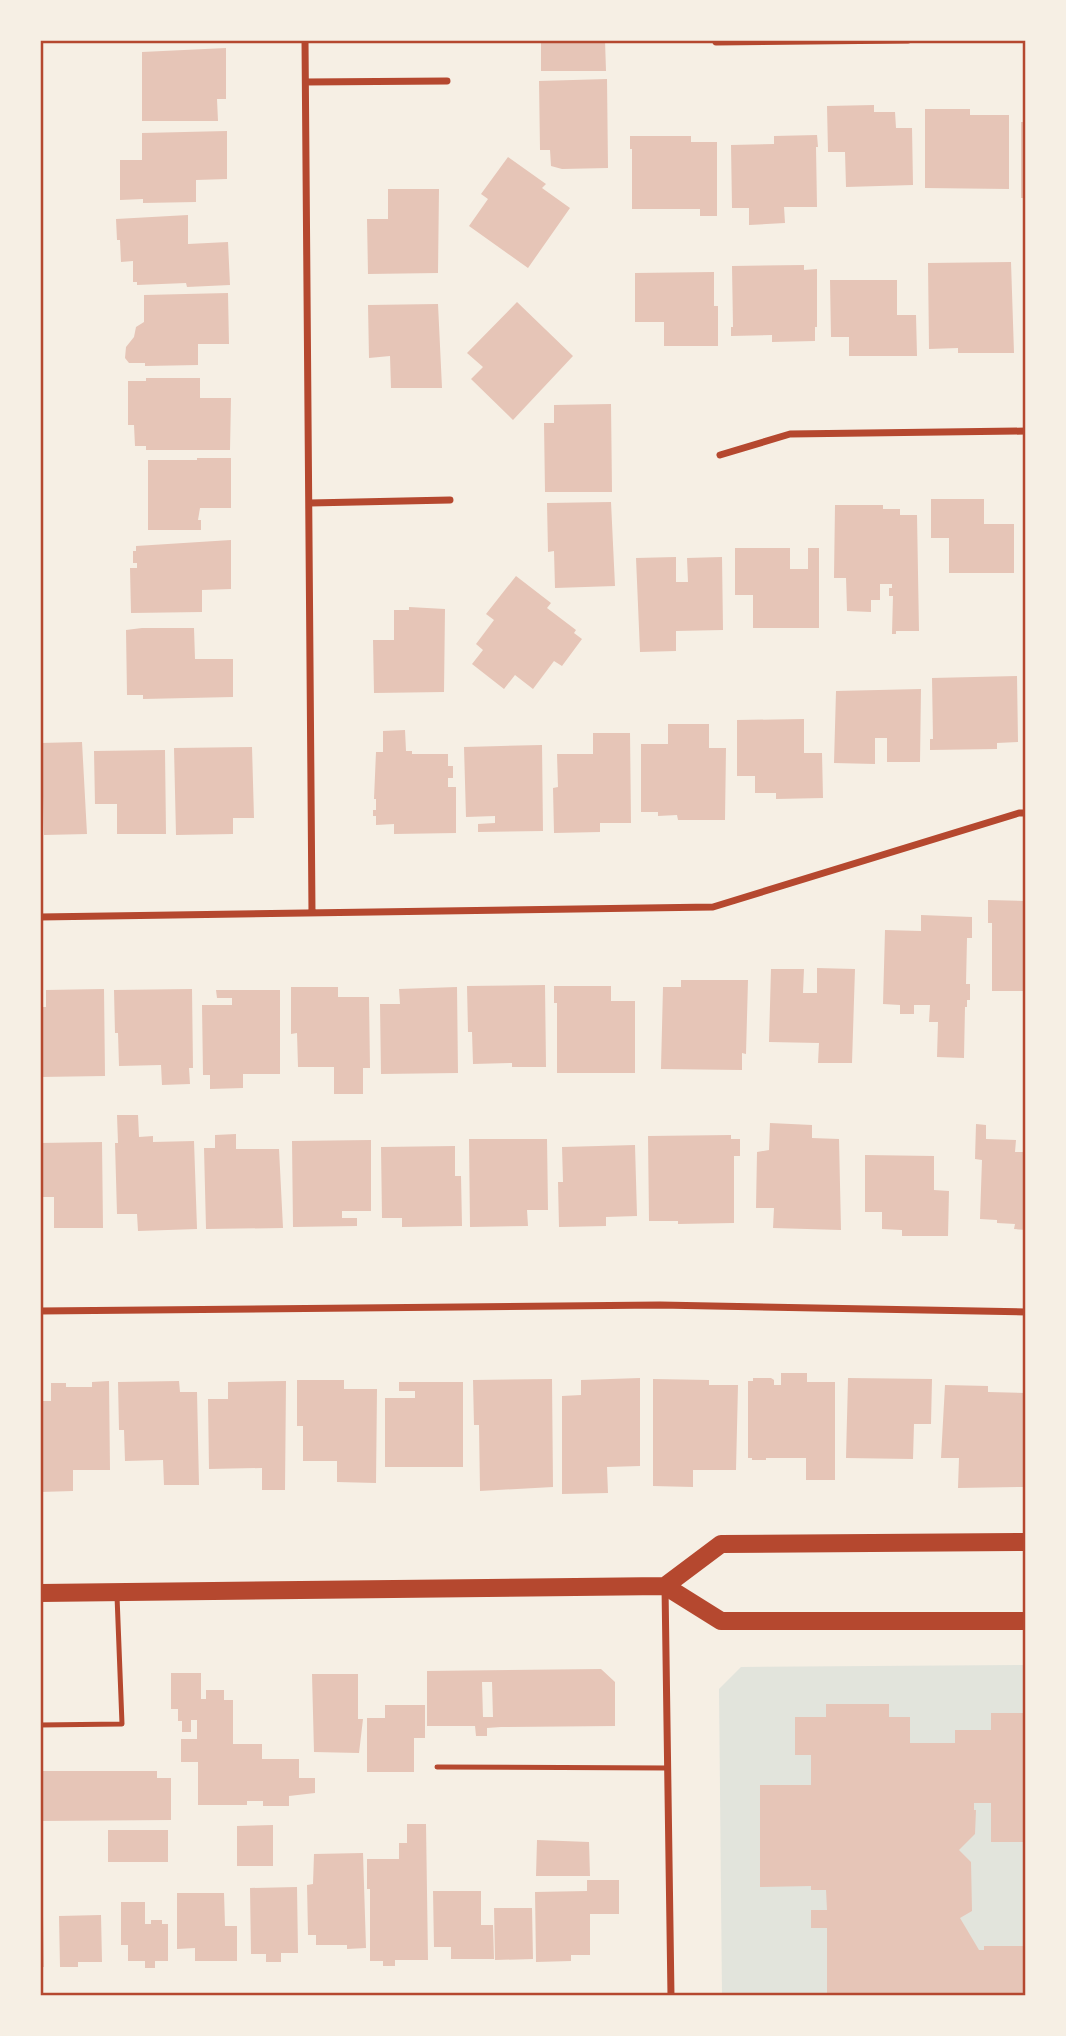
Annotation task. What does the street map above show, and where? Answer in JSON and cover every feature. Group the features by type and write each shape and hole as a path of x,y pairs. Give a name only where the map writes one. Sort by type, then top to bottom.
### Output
{"main road":[{"path":"665,1586 721,1544 1026,1542"},
{"path":"40,1593 665,1586 721,1621 1026,1621"}],"street":[{"path":"305,40 312,913"},
{"path":"716,42 908,40"},
{"path":"306,82 447,81"},
{"path":"720,455 790,435 1026,431"},
{"path":"310,503 450,500"},
{"path":"40,917 713,907 1026,813"},
{"path":"40,1311 660,1305 1026,1312"},
{"path":"665,1586 671,1996"}],"lane":[{"path":"40,1725 122,1724 117,1592"},
{"path":"437,1767 668,1768"}],"shaded area":[{"path":"1026,1665 1026,1996 722,1996 719,1689 741,1667"}],"building":[{"path":"541,40 605,40 606,71 541,71"},
{"path":"226,48 226,99 217,99 218,121 142,121 142,52"},
{"path":"607,79 608,168 562,169 551,166 550,150 540,150 539,81"},
{"path":"874,105 874,112 895,112 896,128 912,128 913,185 846,187 845,152 828,152 827,106"},
{"path":"925,109 970,109 970,115 1009,115 1009,189 925,188"},
{"path":"1021,122 1026,122 1026,198 1021,198"},
{"path":"227,131 227,179 196,180 196,202 143,203 143,199 120,200 120,160 142,160 142,133"},
{"path":"817,135 817,207 784,207 785,223 749,225 749,208 732,208 731,145 774,144 774,136"},
{"path":"630,136 691,136 691,142 717,142 717,216 700,216 700,209 632,209"},
{"path":"508,157 546,184 542,188 570,208 528,268 469,226 488,199 481,194"},
{"path":"388,189 439,189 438,273 368,274 367,219 388,219"},
{"path":"188,215 188,244 228,242 230,285 187,287 186,283 137,285 137,282 133,282 133,261 121,262 116,219"},
{"path":"1011,262 1014,353 958,353 958,348 929,349 928,263"},
{"path":"804,265 804,270 817,269 815,341 772,342 772,335 731,336 732,266"},
{"path":"714,272 714,306 718,306 718,346 664,346 664,322 635,322 635,273"},
{"path":"1023,277 1026,277 1026,322 1023,322"},
{"path":"830,280 897,280 897,315 916,315 917,356 849,356 849,337 831,337"},
{"path":"228,293 229,344 198,344 198,365 145,366 145,363 129,363 125,358 126,347 134,337 136,327 144,322 144,295"},
{"path":"517,302 573,356 513,420 471,379 483,367 467,353"},
{"path":"438,304 442,388 391,388 390,356 369,358 368,305"},
{"path":"146,378 200,378 200,398 231,398 230,450 146,450 146,446 135,446 134,425 128,425 128,381 146,381"},
{"path":"611,404 612,492 545,492 544,423 554,423 554,405"},
{"path":"231,458 231,508 200,508 198,520 201,520 201,530 148,530 148,460"},
{"path":"931,499 984,499 984,524 1014,524 1014,573 949,573 949,538 931,538"},
{"path":"611,502 615,586 555,588 554,551 548,552 547,503"},
{"path":"835,505 883,505 883,509 900,509 900,515 917,515 919,631 896,631 896,634 892,634 893,596 889,596 889,588 892,588 892,584 880,584 880,600 871,600 871,612 847,611 846,578 834,578"},
{"path":"231,540 231,589 202,590 202,612 131,613 130,568 137,568 137,563 133,563 136,546"},
{"path":"735,548 790,548 790,569 808,569 808,548 819,548 819,628 753,628 753,595 735,595"},
{"path":"676,557 676,582 688,582 687,558 722,557 723,630 676,631 676,651 640,652 636,558"},
{"path":"516,576 551,603 547,608 576,630 574,633 582,639 562,666 554,661 533,689 515,675 504,689 472,664 483,650 476,644 494,620 486,614"},
{"path":"409,607 445,609 444,692 374,693 373,640 394,640 394,610 409,610"},
{"path":"194,628 195,659 233,659 233,697 143,699 143,695 127,695 126,630"},
{"path":"1017,676 1018,742 997,743 997,749 930,750 930,739 933,739 932,678"},
{"path":"921,689 920,762 887,762 887,738 875,738 875,764 834,763 836,691"},
{"path":"804,719 804,753 822,753 823,798 776,799 776,793 755,793 755,776 737,776 737,720"},
{"path":"668,724 709,724 709,748 726,748 725,820 678,820 677,815 658,816 658,812 641,812 641,744 668,744"},
{"path":"405,730 406,751 412,751 412,754 448,754 448,766 453,766 453,778 448,778 448,787 456,787 456,833 394,834 394,824 376,825 373,810 376,810 376,752 383,752 383,731"},
{"path":"593,733 630,733 631,823 600,823 600,832 554,833 553,788 558,787 557,754 593,754"},
{"path":"82,742 87,834 44,835 43,796 40,796 40,743"},
{"path":"542,745 543,831 478,832 478,824 495,823 495,816 466,817 464,747"},
{"path":"252,747 254,818 233,818 233,834 176,835 174,748"},
{"path":"165,750 166,834 117,834 117,804 95,804 94,751"},
{"path":"988,900 1026,901 1026,1004 1023,1004 1023,991 992,991 992,923 988,923"},
{"path":"921,915 972,917 972,938 967,938 966,984 970,984 970,1000 967,1000 965,1007 964,1058 937,1057 938,1022 929,1022 930,1005 914,1005 914,1014 900,1014 900,1005 883,1004 885,930 921,931"},
{"path":"817,968 855,969 852,1063 818,1063 819,1043 769,1042 771,969 804,969 803,993 817,993"},
{"path":"681,980 748,980 746,1054 742,1053 742,1070 661,1069 663,987 681,987"},
{"path":"545,985 546,1067 512,1067 512,1063 473,1064 472,1032 468,1032 467,986"},
{"path":"554,986 611,986 611,1001 635,1001 635,1073 557,1073 557,1003 554,1003"},
{"path":"291,987 338,987 338,997 369,997 370,1068 363,1068 363,1094 334,1094 334,1067 298,1067 297,1033 291,1034"},
{"path":"457,987 458,1073 381,1074 380,1004 400,1004 399,989"},
{"path":"104,989 105,1076 40,1077 40,1007 46,1007 46,990"},
{"path":"192,989 193,1068 189,1068 190,1084 162,1085 161,1065 119,1066 114,990"},
{"path":"216,990 280,990 280,1074 243,1074 243,1088 210,1089 210,1075 203,1075 202,1005 232,1005 232,998 217,998"},
{"path":"117,1115 138,1115 139,1137 153,1136 153,1142 194,1141 197,1229 138,1231 137,1214 117,1214"},
{"path":"770,1123 812,1125 812,1138 839,1139 841,1230 773,1228 774,1208 756,1208 757,1152 769,1150"},
{"path":"976,1124 986,1125 986,1139 1016,1140 1015,1152 1026,1152 1026,1230 1014,1229 1015,1224 980,1219 982,1160 975,1159"},
{"path":"236,1134 236,1149 279,1149 283,1228 206,1229 204,1148 215,1148 215,1135"},
{"path":"731,1135 731,1139 740,1139 740,1156 734,1156 734,1223 678,1224 678,1221 649,1221 648,1136"},
{"path":"469,1139 547,1139 548,1210 527,1210 528,1226 470,1227"},
{"path":"371,1140 371,1211 342,1211 342,1218 357,1218 357,1226 293,1227 292,1141"},
{"path":"102,1142 103,1228 54,1228 54,1197 40,1197 40,1143"},
{"path":"635,1145 637,1216 606,1217 606,1226 559,1227 558,1182 563,1182 562,1147"},
{"path":"455,1146 455,1176 461,1176 462,1226 402,1227 402,1218 382,1218 381,1147"},
{"path":"865,1155 934,1156 934,1190 949,1191 948,1236 902,1236 902,1230 882,1229 882,1212 865,1212"},
{"path":"781,1373 807,1373 807,1382 835,1382 835,1480 806,1480 806,1458 748,1458 748,1381 753,1381 753,1378 771,1378 774,1385 781,1385"},
{"path":"640,1378 640,1466 607,1467 608,1493 562,1494 562,1396 581,1395 581,1380"},
{"path":"848,1378 932,1379 931,1424 914,1424 913,1459 846,1458"},
{"path":"552,1379 553,1487 480,1491 479,1425 474,1425 473,1380"},
{"path":"653,1379 709,1380 709,1385 738,1385 736,1470 693,1470 693,1487 653,1486"},
{"path":"297,1380 344,1380 344,1389 377,1389 376,1483 337,1482 337,1461 303,1461 303,1426 297,1426"},
{"path":"109,1381 110,1470 73,1470 73,1491 40,1492 40,1401 51,1401 51,1383 66,1383 66,1387 92,1387 92,1382"},
{"path":"179,1381 180,1392 197,1392 199,1485 164,1485 163,1460 125,1461 124,1430 119,1430 118,1382"},
{"path":"286,1381 285,1490 262,1490 262,1468 209,1469 208,1399 228,1399 228,1382"},
{"path":"399,1382 463,1382 463,1467 385,1467 385,1398 415,1398 415,1391 399,1391"},
{"path":"945,1385 988,1386 988,1392 1026,1393 1024,1487 958,1488 959,1458 941,1458"},
{"path":"601,1669 615,1682 615,1726 487,1728 487,1736 476,1736 475,1726 427,1726 427,1671","holes":["482,1682 492,1682 493,1717 483,1717"]},
{"path":"171,1673 201,1673 201,1699 206,1699 206,1690 224,1690 224,1700 233,1700 233,1744 262,1744 262,1759 299,1759 299,1778 315,1778 315,1793 289,1796 289,1806 263,1806 263,1801 247,1801 247,1805 198,1805 198,1762 181,1762 181,1739 197,1739 197,1720 191,1720 191,1732 182,1732 178,1709 171,1709"},
{"path":"312,1674 358,1674 358,1719 363,1719 359,1753 314,1752"},
{"path":"826,1704 889,1704 889,1717 910,1717 910,1743 955,1743 955,1730 991,1730 991,1713 1026,1713 1026,1842 991,1842 991,1803 974,1803 975,1834 959,1850 971,1862 972,1911 960,1918 979,1950 984,1950 984,1946 1026,1946 1026,1996 827,1996 827,1928 811,1928 811,1910 827,1910 826,1890 811,1890 811,1886 760,1887 760,1785 811,1785 811,1755 795,1755 795,1717 826,1717"},
{"path":"385,1705 425,1705 425,1738 414,1738 414,1772 367,1772 367,1718 385,1718"},
{"path":"40,1771 157,1771 157,1778 171,1778 171,1820 40,1821"},
{"path":"407,1824 426,1824 428,1960 395,1960 395,1966 383,1966 383,1961 370,1961 370,1889 367,1889 367,1859 399,1859 399,1843 407,1843"},
{"path":"273,1825 273,1866 237,1866 237,1826"},
{"path":"108,1830 168,1830 168,1862 108,1862"},
{"path":"537,1840 589,1842 590,1876 536,1876"},
{"path":"363,1853 366,1948 347,1949 347,1945 316,1945 316,1935 308,1935 307,1885 313,1884 314,1854"},
{"path":"587,1880 619,1880 619,1914 590,1914 590,1955 571,1955 571,1961 536,1962 535,1892 587,1891"},
{"path":"297,1887 298,1953 281,1953 281,1962 266,1962 266,1954 251,1954 250,1888"},
{"path":"433,1891 481,1891 481,1925 493,1925 494,1959 451,1959 451,1947 434,1947"},
{"path":"177,1893 224,1893 225,1926 237,1926 237,1961 195,1961 195,1948 177,1949"},
{"path":"121,1902 145,1902 145,1924 151,1924 151,1920 162,1920 162,1924 168,1924 168,1961 155,1961 155,1968 145,1968 145,1961 128,1961 128,1945 121,1945"},
{"path":"494,1908 532,1908 533,1959 495,1960"},
{"path":"101,1915 102,1962 78,1962 78,1967 60,1967 59,1916"},
{"path":"40,1916 43,1916 44,1967 40,1967"}]}
